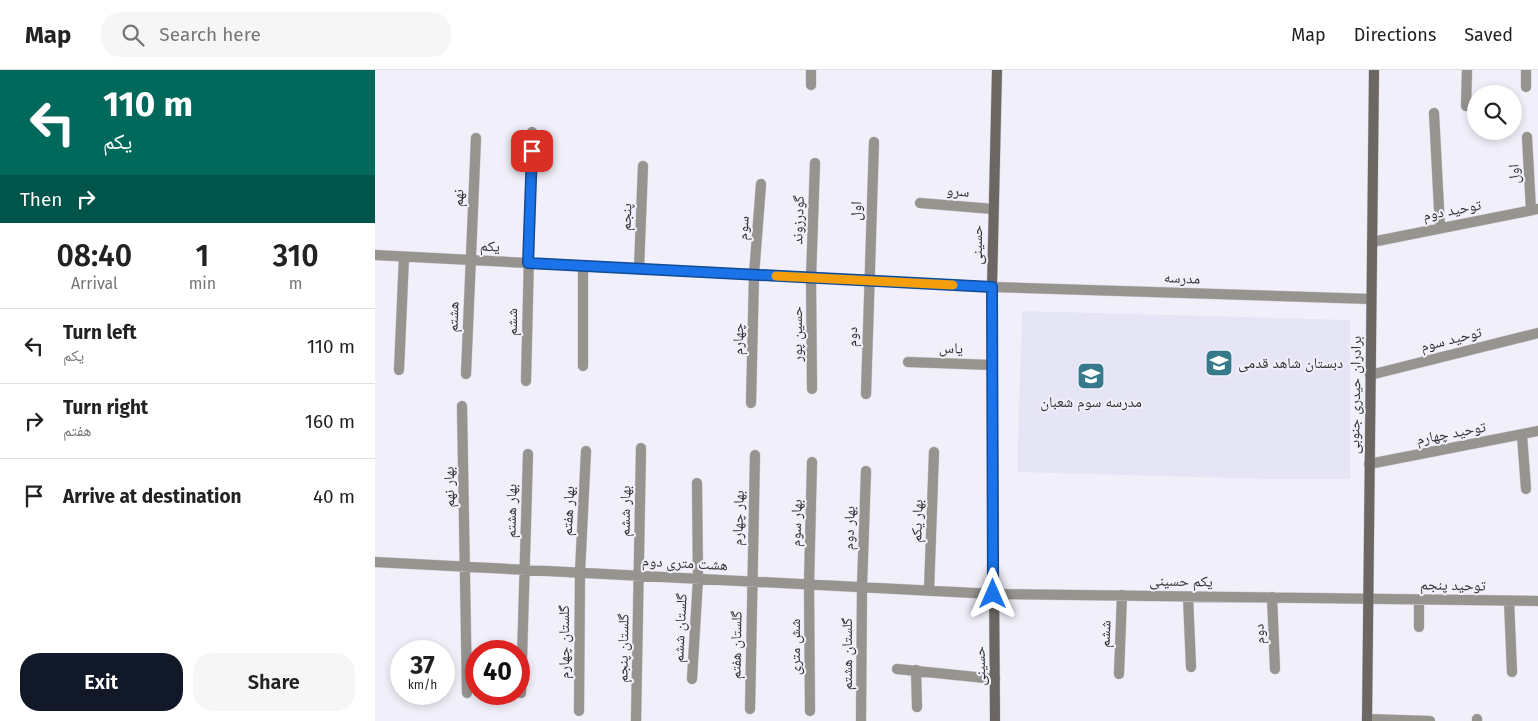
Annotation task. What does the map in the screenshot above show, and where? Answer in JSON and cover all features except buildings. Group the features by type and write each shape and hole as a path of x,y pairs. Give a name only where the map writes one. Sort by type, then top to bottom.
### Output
{"street":[{"path":"811,70 811,85"},
{"name":"حسینی","path":"995,721 992,287 997,70"},
{"name":"برادران حیدری جنوبی","path":"1367,720 1374,70"},
{"path":"1466,106 1467,70"},
{"path":"1526,70 1526,87"},
{"path":"1434,113 1440,228"},
{"name":"ششم","path":"526,381 532,132"},
{"name":"اول","path":"1527,137 1534,209"},
{"name":"نهم","path":"471,260 476,138"},
{"name":"اول","path":"868,281 874,142"},
{"name":"گودرزوند","path":"811,278 815,163"},
{"name":"پنجم","path":"639,269 643,166"},
{"name":"سوم","path":"755,275 761,184"},
{"name":"سرو","path":"920,203 993,209"},
{"name":"توحید دوم","path":"1372,242 1534,209"},
{"name":"یکم","path":"375,255 992,287"},
{"path":"399,370 404,257"},
{"name":"هشتم","path":"466,374 471,260"},
{"path":"583,266 583,366"},
{"name":"چهارم","path":"751,403 755,275"},
{"name":"حسین پور","path":"811,278 812,389"},
{"name":"دوم","path":"866,394 868,281"},
{"name":"مدرسه","path":"992,287 1371,299"},
{"name":"توحید سوم","path":"1370,374 1538,333"},
{"name":"یاس","path":"908,362 992,365"},
{"name":"بهار نهم","path":"462,406 467,640"},
{"name":"توحید چهارم","path":"1369,464 1538,431"},
{"path":"1522,434 1526,489"},
{"name":"بهار ششم","path":"639,575 641,448"},
{"name":"بهار هفتم","path":"580,572 586,451"},
{"name":"بهار یکم","path":"929,590 934,452"},
{"name":"بهار هشتم","path":"523,640 528,454"},
{"name":"بهار چهارم","path":"751,581 755,455"},
{"name":"بهار سوم","path":"809,584 813,462"},
{"name":"بهار دوم","path":"862,587 866,471"},
{"name":"گلستان ششم","path":"692,679 698,578 697,483"},
{"name":"هشت متری دوم","path":"375,562 993,594"},
{"name":"گلستان چهارم","path":"579,711 580,572"},
{"name":"گلستان پنجم","path":"636,721 639,575"},
{"name":"گلستان هفتم","path":"750,709 751,581"},
{"name":"شش متری","path":"809,584 810,710"},
{"name":"گلستان هشتم","path":"861,720 862,587"},
{"name":"یکم حسینی","path":"993,594 1368,599"},
{"name":"ششم","path":"1119,674 1122,596"},
{"path":"1188,596 1191,667"},
{"name":"دوم","path":"1272,598 1275,669"},
{"name":"توحید پنجم","path":"1368,599 1538,601"},
{"path":"1419,600 1419,627"},
{"path":"1509,601 1512,672"},
{"path":"897,669 995,679"},
{"path":"916,670 917,707"},
{"path":"1367,720 1430,721"}],"shaded area":[{"path":"1022,311 1350,320 1350,479 1266,479 1017,472"}],"slow traffic":[{"path":"776,276 953,285"}],"place":[{"name":"دبستان شاهد قدمی","path":"1219,363"},
{"name":"مدرسه سوم شعبان","path":"1091,376"}],"route":[{"path":"532,151 528,263 992,287 993,594"}]}
